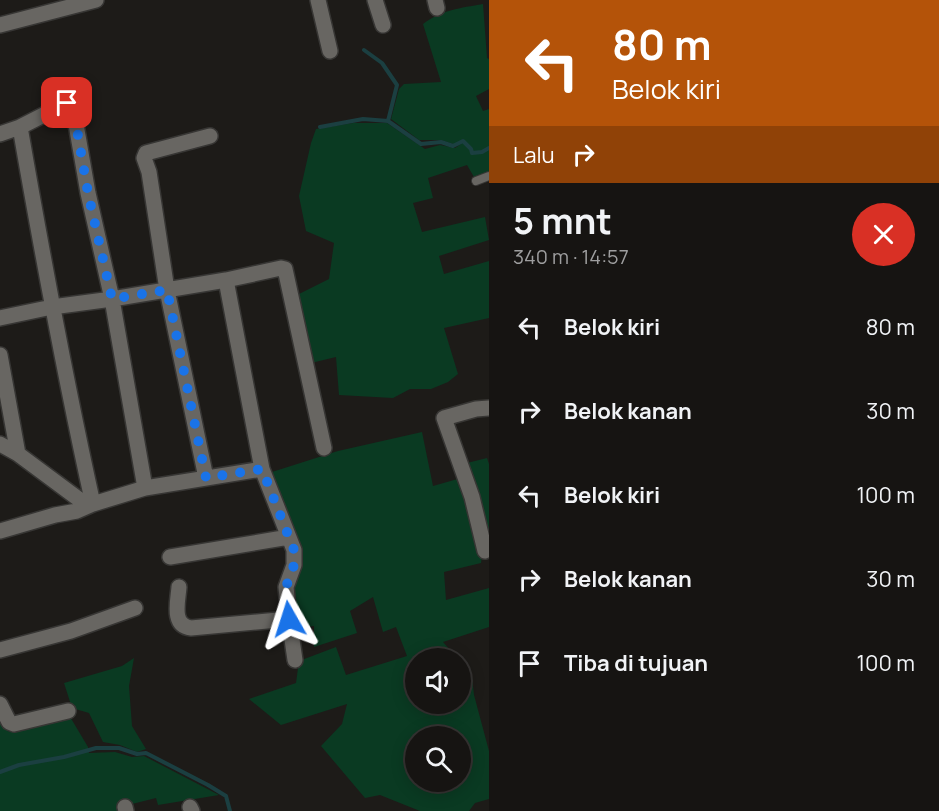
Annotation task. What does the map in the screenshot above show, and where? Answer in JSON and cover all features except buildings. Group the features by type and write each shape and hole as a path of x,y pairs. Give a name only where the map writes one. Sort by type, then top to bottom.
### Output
{"street":[{"path":"0,25 96,0"},
{"path":"318,0 330,51"},
{"path":"375,0 383,25"},
{"path":"0,134 20,127 67,103 73,107 88,193 112,299 145,488"},
{"path":"20,127 90,505"},
{"path":"206,478 167,290 149,172 144,158 146,153 210,136"},
{"path":"0,318 52,307 285,269 324,448"},
{"path":"226,280 262,469 294,550 294,565 286,587 295,660"},
{"path":"0,355 18,454"},
{"path":"485,551 471,497 444,418 476,409 489,408"},
{"path":"0,444 18,454 90,505"},
{"path":"0,531 55,515 78,511 145,488 262,469"},
{"path":"170,557 289,537"},
{"path":"179,587 177,615 179,623 185,628 289,619"},
{"path":"0,650 71,631 135,608"},
{"path":"0,704 9,723 14,724 68,711"}],"lane":[{"path":"476,181 489,176"}],"green space":[{"path":"483,4 487,58 489,59 489,89 476,96 483,111 489,109 489,172 474,177 467,165 428,178 433,198 413,203 422,232 485,217 489,240 439,256 444,274 489,261 489,318 444,328 458,374 448,382 431,389 410,389 393,398 339,395 336,357 311,363 299,294 329,279 334,243 306,231 299,196 316,129 353,123 387,123 425,149 440,145 455,148 461,144 441,140 419,140 391,119 399,89 404,84 441,82 423,24 459,8"},
{"path":"422,432 433,486 468,476 467,463 487,458 489,464 489,546 483,548 481,563 444,572 446,600 489,588 489,627 443,642 448,648 405,648 405,651 396,627 383,632 373,597 350,611 357,633 314,647 314,626 297,628 291,595 299,564 296,535 272,472 338,451"},
{"path":"336,647 346,675 405,657 405,714 471,714 471,676 489,751 489,799 475,803 469,811 420,811 380,795 365,798 321,746 342,724 347,704 281,725 249,699 296,683 299,661"},
{"path":"134,658 129,686 132,726 146,749 137,752 120,745 103,742 89,713 72,708 64,683 122,666"},
{"path":"0,713 9,732 69,715 88,747 89,753 115,752 132,757 144,756 219,795 158,805 156,798 132,804 133,811 0,811"}],"waterway":[{"path":"364,50 382,63 397,85 388,121"},
{"path":"320,127 363,119 388,121 421,144 441,142 453,146 463,141 472,153 482,152 489,148"},
{"path":"0,772 19,765 64,757 96,748 119,748 137,754 146,753 208,785 226,796 230,811"}],"route":[{"path":"67,103 73,107 88,193 112,299 167,290 206,478 262,469 294,550 294,565 285,592 289,619"}]}
